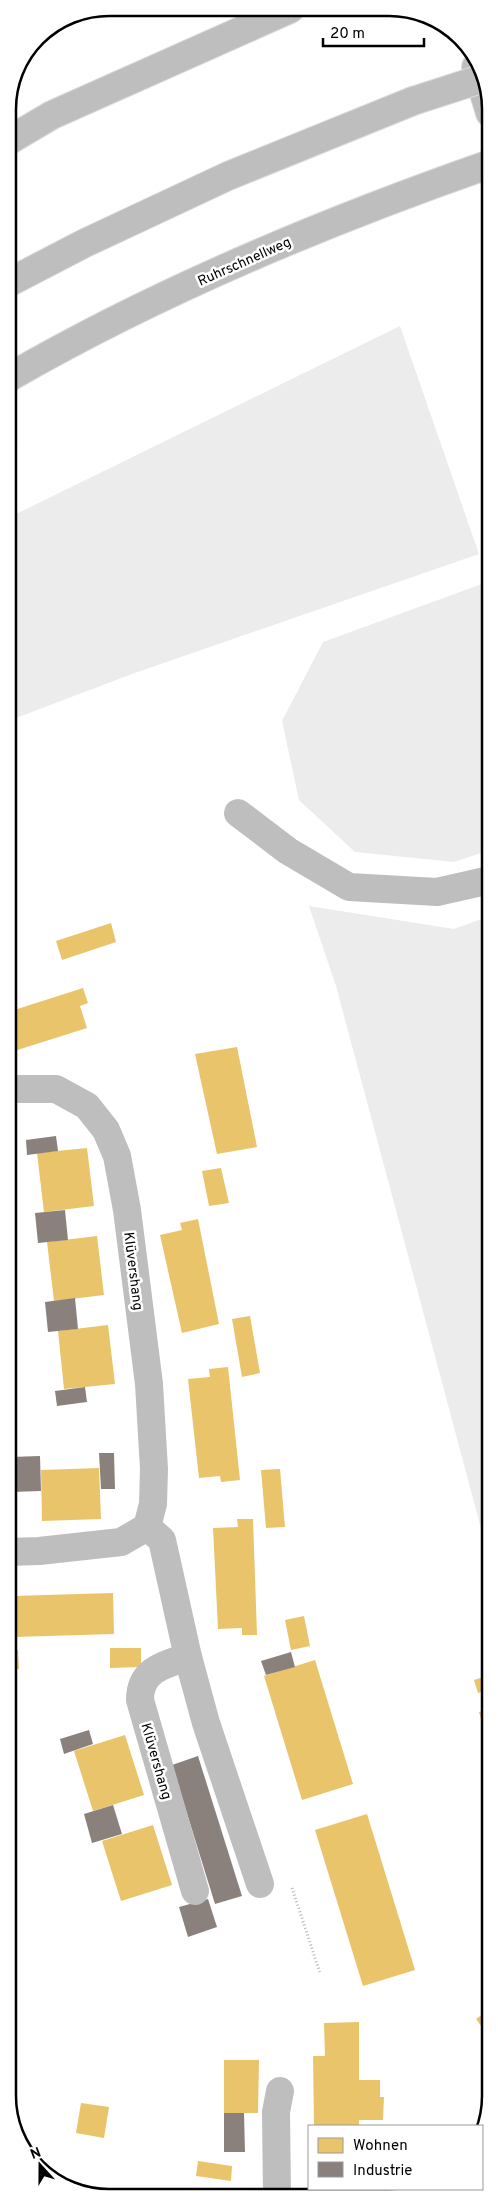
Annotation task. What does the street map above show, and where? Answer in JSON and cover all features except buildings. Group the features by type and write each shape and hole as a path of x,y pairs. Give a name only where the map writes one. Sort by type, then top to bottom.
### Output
{"main road":[{"path":"16,136 52,115 274,16"},
{"path":"16,279 85,243 228,176 413,102 477,80"},
{"name":"Ruhrschnellweg","path":"16,374 126,316 227,267 333,222 482,167"},
{"path":"238,813 288,851 349,887 437,892 482,882"},
{"name":"Klüvershang","path":"16,1090 56,1089 87,1106 106,1130 118,1156 127,1210 149,1384 154,1469 153,1504 147,1527"},
{"path":"16,1552 121,1542 147,1527 162,1540 188,1657 206,1722 260,1884"},
{"name":"Klüvershang","path":"188,1657 168,1664 147,1676 140,1688 140,1700 195,1891"},
{"path":"277,2189 276,2112 280,2091"}],"shaded area":[{"path":"400,326 479,554 132,674 16,718 16,514"},
{"path":"482,584 482,853 454,862 355,852 299,800 282,721 323,642"},
{"path":"309,906 454,929 482,919 482,1532 336,986"}]}
